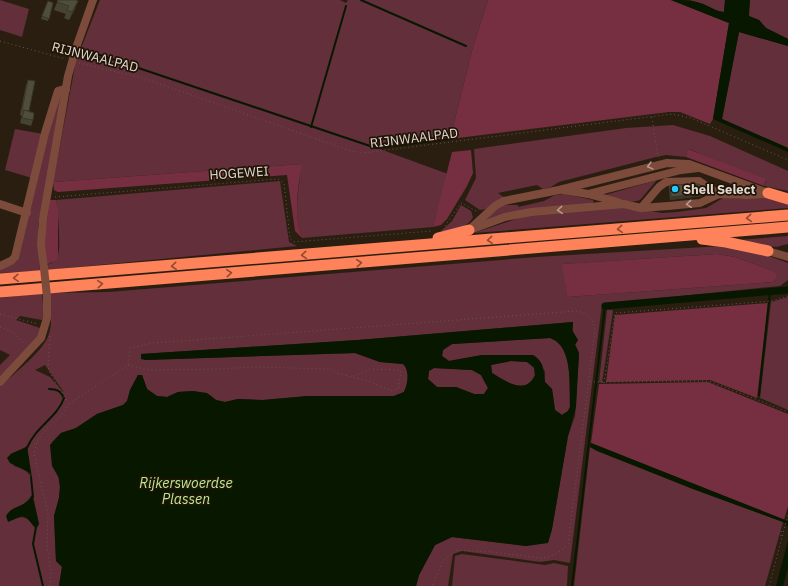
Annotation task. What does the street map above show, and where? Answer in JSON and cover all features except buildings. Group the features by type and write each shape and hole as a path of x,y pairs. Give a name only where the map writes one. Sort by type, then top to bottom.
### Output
{"highway":[{"path":"768,193 788,199"},
{"path":"0,279 788,215"},
{"path":"0,292 788,227"},
{"path":"426,245 438,238 469,230"},
{"path":"690,235 706,240 726,242 768,251"}],"street":[{"path":"0,382 31,351 41,338 46,326 47,297 41,245 42,220 72,61 94,0"},
{"path":"0,266 11,262 15,257 45,132 55,97 58,91 66,89"},
{"path":"469,230 495,206 504,202 559,190 659,164 683,163 768,193"},
{"path":"588,194 681,170 699,168"},
{"path":"641,208 659,187 666,182 699,181 719,194"},
{"path":"559,190 588,194 641,208 700,203 719,194 747,195 768,193"},
{"path":"0,204 26,213"},
{"path":"469,230 505,217 531,212 624,204"},
{"path":"768,251 788,251"},
{"path":"768,251 788,258"}],"path":[{"name":"RIJNWAALPAD","path":"0,41 72,61 143,78 351,151 363,153 672,114 685,116 788,160"},
{"path":"652,116 659,164"},
{"name":"HOGEWEI","path":"46,197 278,179 284,184 290,238 293,242 436,231"},
{"path":"442,229 461,203 484,216"},
{"path":"604,384 614,313 772,301 788,296"},
{"path":"128,365 130,348 153,343 576,311 586,314 591,318 595,327 568,544 548,558 456,550 443,561 432,586"},
{"path":"0,314 46,326 49,332 50,340 48,366 68,404"},
{"path":"0,327 13,332 21,338 31,351"},
{"path":"50,586 51,573 47,546 48,513 34,454 37,441 45,430 61,416 68,404 128,365 149,370 179,371 254,367 330,369 337,373 368,382 387,390 395,391 400,383 401,372 398,370 370,369 352,377"},
{"path":"589,382 604,384 708,381 788,412"},
{"path":"769,586 788,515"}],"shaded area":[{"path":"0,0 29,9 22,37 0,30"},
{"path":"100,0 340,0 346,3 348,0 488,0 473,47 450,139 377,148 448,174 433,227 302,238 297,218 297,201 301,164 53,182 76,61"},
{"path":"488,0 671,0 729,23 713,119 710,124 680,112 669,112 450,139 473,47"},
{"path":"690,0 725,0 724,12 717,11 703,4"},
{"path":"750,0 788,0 788,39 766,28 759,20 748,16"},
{"path":"739,32 788,46 788,148 722,119"},
{"path":"57,96 63,97 38,226 40,271 0,273 0,269 12,265"},
{"path":"673,125 710,136 788,171 788,191 764,186 766,181 689,149 686,157 666,155 559,182 551,187 543,189 537,185 498,193 505,198 486,209 480,210 465,200 476,178 474,149 626,128"},
{"path":"15,129 43,134 32,178 5,170"},
{"path":"688,149 766,179 764,186 686,157"},
{"path":"471,150 473,173 467,186 447,219 441,225 433,227 452,152"},
{"path":"302,164 297,210 299,229 302,238 295,231 287,175 58,192 54,190 53,182"},
{"path":"657,180 640,200 627,201 605,195"},
{"path":"280,181 289,242 297,246 47,270 46,265 55,260 59,251 58,211 56,200"},
{"path":"564,194 593,200 593,205 484,223 482,220 501,205 518,205 518,207 544,201 555,195"},
{"path":"725,197 738,199 768,197 788,203 788,208 474,233 525,216 623,206 662,213 677,212 706,208"},
{"path":"50,200 56,200 58,209 58,255 57,260 46,265 44,239"},
{"path":"461,205 471,211 473,217 470,221 463,227 441,231 452,221"},
{"path":"788,236 788,244 776,247 738,240"},
{"path":"722,246 769,256 788,263 788,280 780,286 602,304 570,563 554,560 540,562 462,551 453,554 448,586 416,586 419,575 435,545 452,537 526,546 548,542 552,529 568,436 575,416 579,353 575,344 578,340 573,334 573,322 358,340 141,354 145,360 355,353 380,362 403,364 407,370 407,385 404,392 394,396 308,396 263,400 238,399 225,402 216,400 210,395 193,391 178,392 167,397 157,396 147,389 142,375 138,375 130,390 127,402 123,405 97,414 76,428 61,433 52,442 60,487 59,498 54,516 56,561 62,566 59,586 0,586 0,387 35,355 46,341 51,324 49,293 108,292 536,257","holes":["717,254 735,257 771,270 776,279 773,282 567,297 563,264","45,365 63,392 50,377 35,370","27,447 31,477 25,469 14,466 10,454","33,495 39,524 36,528 26,518 17,518 22,506 25,505"]},
{"path":"717,254 735,257 771,270 776,274 776,279 773,282 567,297 562,264"},
{"path":"42,293 44,316 42,320 20,316 16,320 40,328 38,337 0,377 0,365 10,355 0,350 0,298"},
{"path":"788,297 788,410 760,398 771,302"},
{"path":"768,303 757,398 710,380 606,382 615,315"},
{"path":"607,310 613,311 602,383 599,382"},
{"path":"550,338 558,342 563,349 569,368 570,407 568,411 562,415 555,410 552,389 545,382 545,372 537,358 526,355 482,355 449,361 442,356 443,350 452,344"},
{"path":"511,361 527,362 534,368 535,375 526,385 521,386 509,383 492,373 491,365"},
{"path":"434,368 472,370 481,375 488,388 484,394 477,395 456,387 437,387 428,379 429,371"},
{"path":"708,382 788,414 788,506 784,520 591,443 599,384"},
{"path":"590,447 693,489 783,522 765,586 574,586"},
{"path":"462,554 545,565 554,563 568,566 567,586 452,586 455,556"}],"water":[{"path":"671,0 695,2 724,12 725,0 750,0 749,16 759,20 766,28 788,39 788,46 739,32 722,119 788,148 788,152 713,119 729,23"},
{"name":"Rijkerswoerdse Plassen","path":"573,322 572,330 578,340 575,345 579,353 576,407 568,436 552,529 548,543 526,546 452,537 435,545 419,575 416,586 59,586 62,567 56,561 54,516 59,498 60,487 59,478 52,466 50,445 61,433 76,428 97,414 123,405 127,401 130,390 138,375 142,375 147,389 157,396 167,397 178,392 193,391 207,393 216,400 225,402 238,399 263,400 308,396 394,396 404,392 407,385 407,370 403,364 380,362 355,353 145,360 141,359 141,354 358,340","holes":["550,338 558,342 567,358 569,368 570,407 568,411 562,415 555,410 552,389 545,382 542,364 533,355 482,355 449,361 442,356 443,350 452,344","511,361 527,362 534,367 535,375 526,385 521,386 509,383 492,373 491,365","434,368 472,370 481,375 488,388 484,394 474,394 456,387 437,387 428,379 429,371"]},
{"path":"591,443 788,521 788,526 783,522 693,489 597,451 590,447"},
{"path":"27,446 32,478 30,473 10,463 7,458 11,454"},
{"path":"32,495 39,524 36,529 27,518 22,516 8,522 6,516 9,512 25,503"},
{"path":"788,540 788,568 783,586 776,586"}],"waterway":[{"path":"361,0 466,46"},
{"path":"311,127 346,6"},
{"path":"91,52 376,148 450,139"},
{"path":"605,306 788,290"},
{"path":"759,395 770,292"},
{"path":"572,586 605,306"},
{"path":"27,448 31,440 57,411 64,398 58,391 49,389"},
{"path":"31,477 33,497"},
{"path":"36,527 33,544 43,586"}],"place":[{"name":"Shell Select","path":"675,189"}]}
